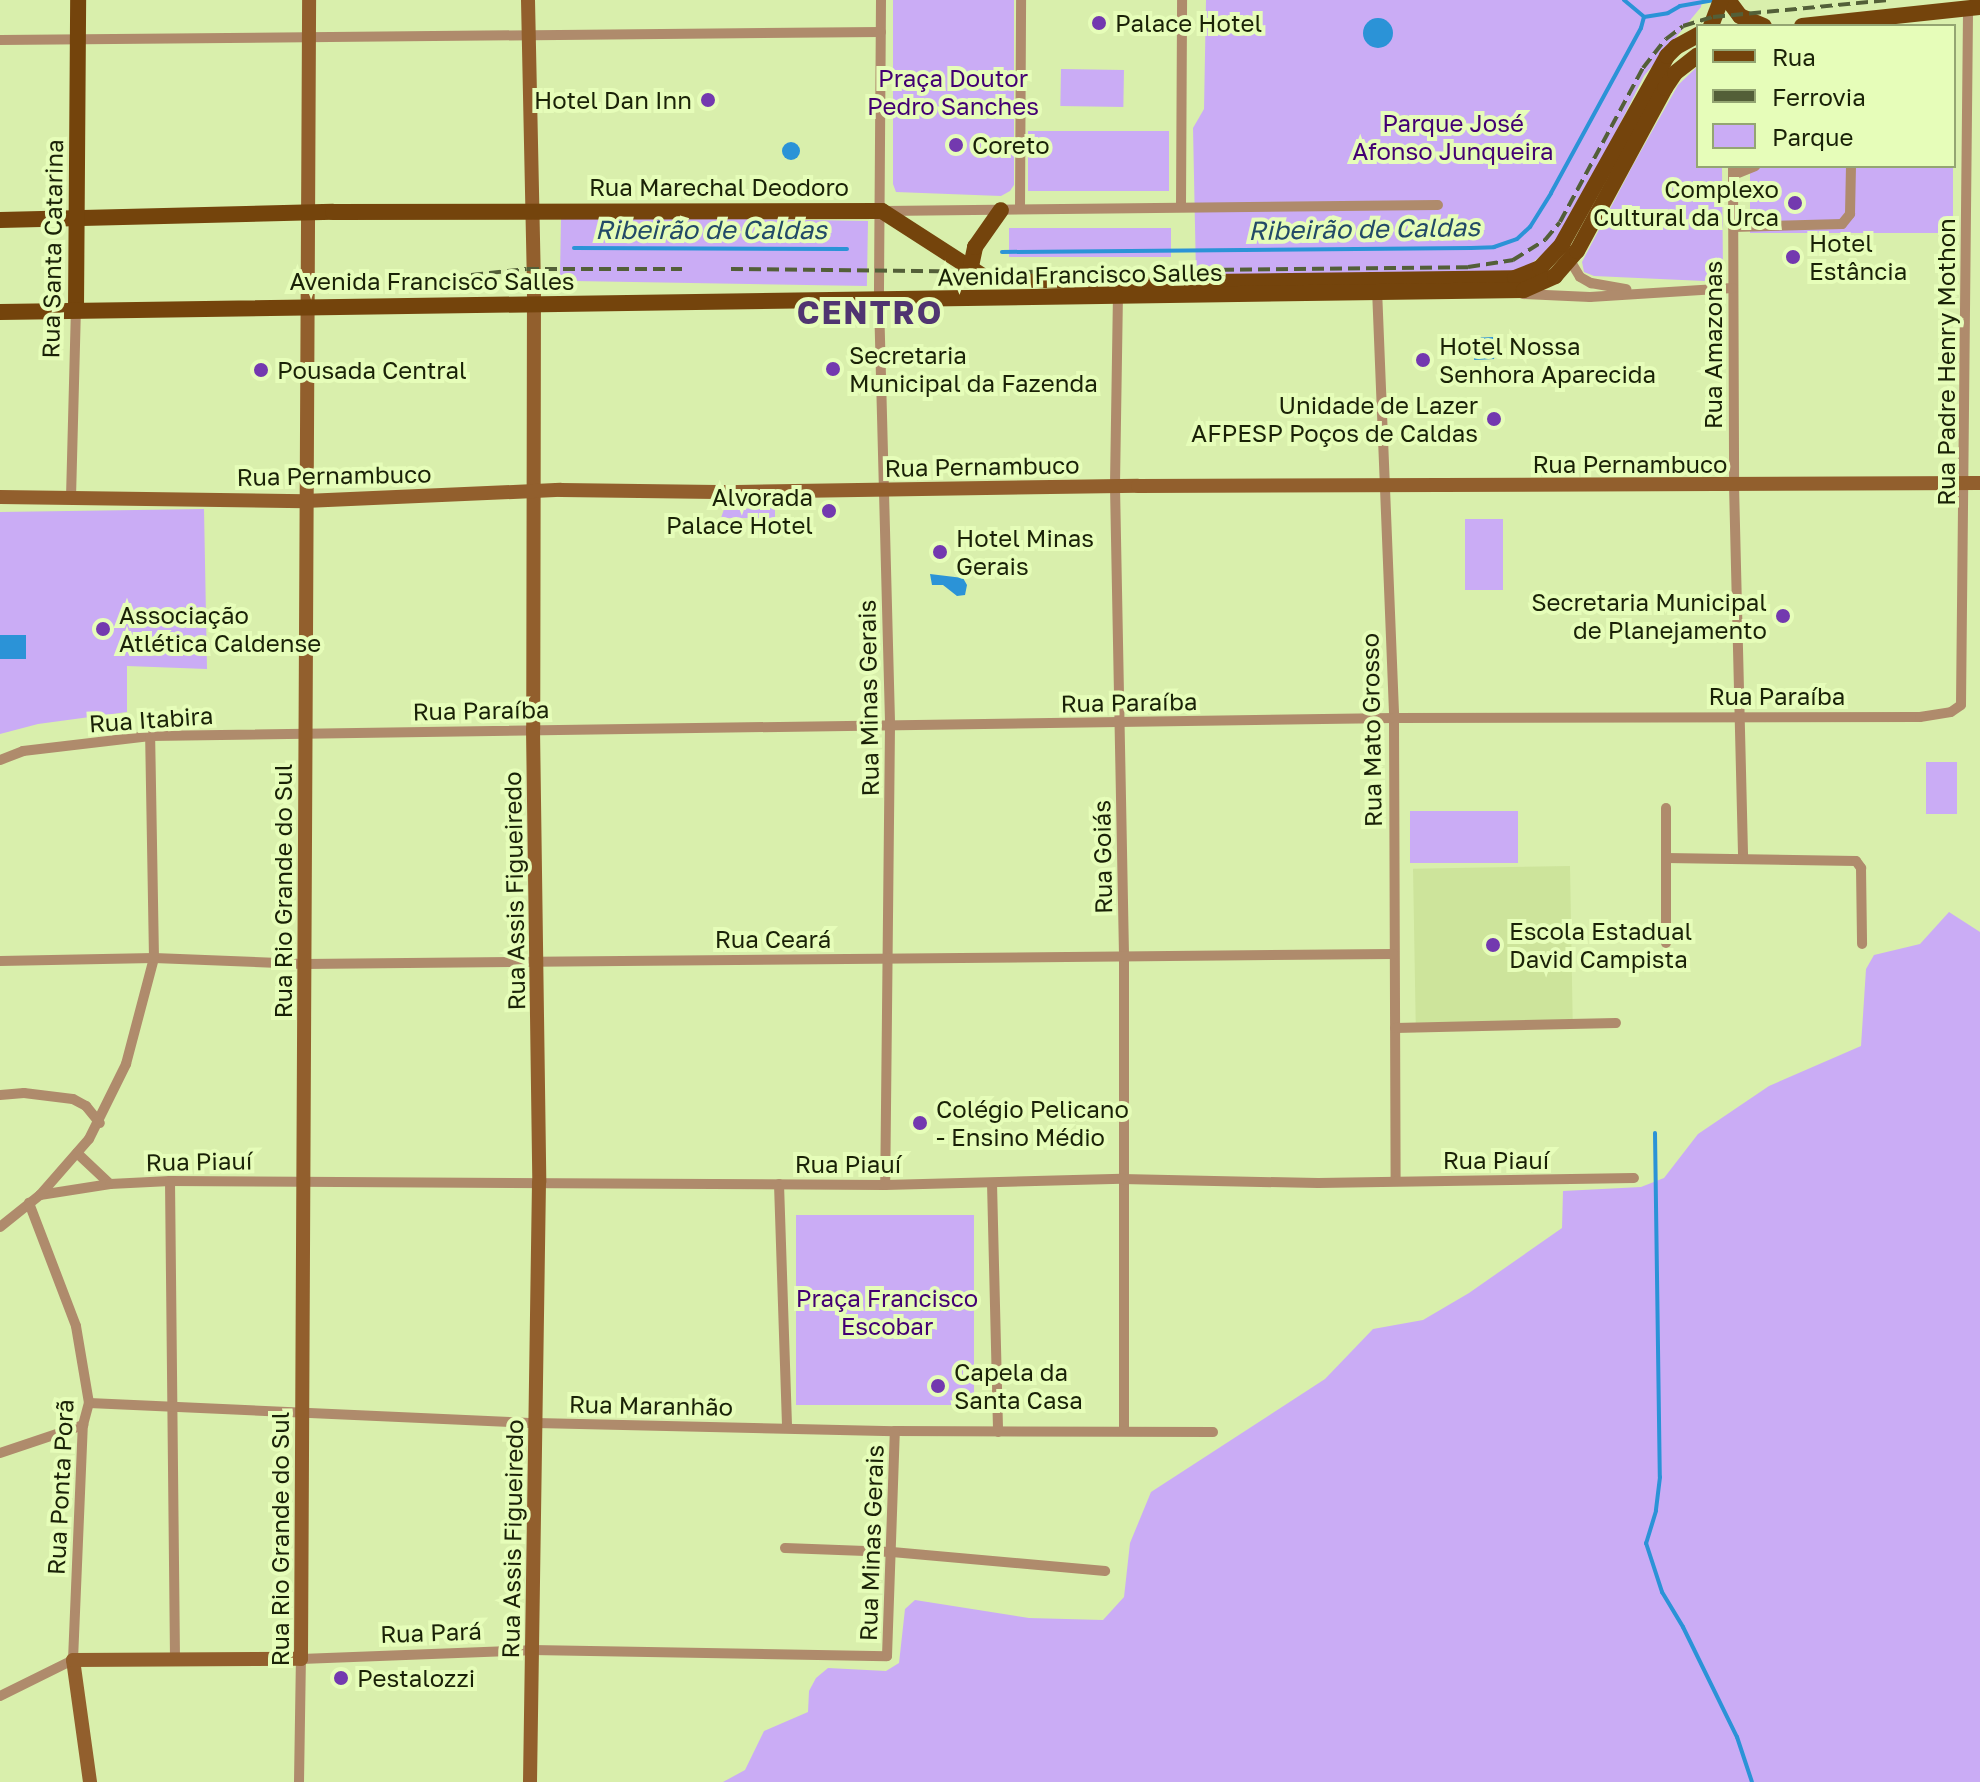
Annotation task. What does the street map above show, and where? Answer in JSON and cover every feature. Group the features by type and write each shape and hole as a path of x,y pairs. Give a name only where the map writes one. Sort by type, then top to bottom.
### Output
{"main road":[{"name":"Rua Santa Catarina","path":"76,308 78,0"},
{"path":"1712,24 1725,3 1740,16 1759,24"},
{"path":"1854,23 1974,8"},
{"name":"Avenida Francisco Salles","path":"0,312 309,305 879,301 1119,290 1377,286 1515,278 1540,268 1562,244 1661,65 1676,47 1696,36"},
{"name":"Avenida Francisco Salles","path":"1377,286 1505,293 1546,282 1570,261 1665,88 1675,73 1696,57"},
{"path":"970,271 975,247 1001,210"},
{"name":"Rua Marechal Deodoro","path":"0,220 309,213 882,211"},
{"name":"Avenida Francisco Salles","path":"882,211 970,271 986,278 1119,290"}],"street":[{"name":"Rua Rio Grande do Sul","path":"299,1782 305,1180 309,0"},
{"name":"Rua Assis Figueiredo","path":"528,0 534,278 533,729 539,1182 530,1782"},
{"path":"881,0 882,211"},
{"path":"1020,208 1021,0"},
{"path":"1181,206 1182,0"},
{"name":"Rua Padre Henry Mothon","path":"1951,712 1961,705 1973,483 1974,8"},
{"path":"0,40 309,40 527,33 881,32"},
{"path":"1733,227 1842,224 1850,214 1851,168"},
{"name":"Rua Amazonas","path":"1733,170 1734,485 1743,859"},
{"name":"Rua Marechal Deodoro","path":"882,211 1438,205"},
{"name":"Rua Minas Gerais","path":"882,211 879,301 881,490 890,726 890,958 885,1185"},
{"path":"1562,244 1580,277 1591,283 1640,291"},
{"name":"Rua Mato Grosso","path":"1377,286 1394,718 1396,1180"},
{"path":"1505,293 1590,297 1640,291 1733,288"},
{"name":"Rua Goiás","path":"1119,290 1115,486 1124,959 1124,1431"},
{"name":"Rua Santa Catarina","path":"71,498 76,308"},
{"name":"Rua Pernambuco","path":"0,497 305,501 535,491 1973,483"},
{"name":"Rua Paraíba","path":"306,732 1394,718 1920,717 1951,712"},
{"name":"Rua Itabira","path":"0,760 23,751 150,736 306,732"},
{"path":"0,1227 40,1195 77,1153 100,1123 126,1064 154,958 150,736"},
{"path":"1666,808 1666,943"},
{"path":"1666,858 1852,858 1860,864 1862,944"},
{"name":"Rua Ceará","path":"0,961 154,958 304,964 890,958 1124,959 1393,954"},
{"path":"1395,1028 1616,1023"},
{"path":"0,1095 24,1093 73,1099 86,1106 100,1123"},
{"path":"77,1153 110,1184"},
{"name":"Rua Piauí","path":"40,1195 110,1184 170,1181 885,1185 1122,1179 1318,1183 1634,1178"},
{"path":"170,1181 175,1657"},
{"path":"992,1183 998,1432"},
{"path":"779,1184 787,1427"},
{"name":"Rua Ponta Porã","path":"29,1203 76,1326 89,1403 83,1425 73,1660 90,1782"},
{"name":"Rua Maranhão","path":"89,1403 536,1423 895,1431 1213,1432"},
{"path":"0,1453 83,1425"},
{"name":"Rua Minas Gerais","path":"887,1656 895,1431"},
{"path":"785,1548 892,1552 1105,1571"},
{"name":"Rua Pará","path":"73,1660 175,1657 301,1659 532,1650 887,1656"},
{"path":"0,1696 73,1660"}],"shaded area":[{"name":"Escola Estadual David Campista","path":"1570,866 1573,1020 1416,1023 1413,869"}],"green space":[{"name":"Praça Doutor Pedro Sanches","path":"893,0 1014,0 1014,185 1010,191 1001,196 896,192 893,184"},
{"name":"Parque José Afonso Junqueira","path":"1206,0 1702,0 1701,7 1644,76 1593,178 1552,246 1531,264 1515,271 1196,275 1193,128 1204,109"},
{"path":"1696,68 1696,168 1722,168 1723,272 1704,281 1594,276 1584,272 1582,262 1678,85"},
{"path":"1061,69 1124,70 1123,107 1060,106"},
{"path":"1028,131 1169,131 1169,191 1028,191"},
{"path":"1750,168 1953,168 1953,233 1750,233"},
{"path":"561,216 868,221 867,286 560,281"},
{"path":"1009,228 1171,228 1171,257 1009,257"},
{"path":"775,508 775,518 721,518 724,509"},
{"name":"Associação Atlética Caldense","path":"204,509 207,669 127,666 127,712 38,724 0,734 0,512"},
{"path":"1465,519 1503,519 1503,590 1465,590"},
{"path":"1926,762 1957,762 1957,814 1926,814"},
{"path":"1410,811 1518,811 1518,863 1410,863"},
{"path":"1949,912 1980,932 1980,1782 723,1782 745,1770 764,1731 808,1712 809,1691 816,1678 828,1668 886,1671 899,1663 905,1609 915,1600 1029,1618 1103,1620 1124,1597 1130,1543 1151,1492 1325,1379 1373,1329 1423,1320 1469,1293 1562,1228 1563,1191 1641,1187 1664,1178 1698,1134 1769,1086 1861,1046 1866,969 1874,955 1920,944"},
{"name":"Praça Francisco Escobar","path":"796,1215 974,1215 974,1405 796,1405"}],"water":[{"path":"1378,18 1384,19 1392,27 1392,39 1384,47 1378,48 1372,47 1364,39 1363,33 1364,27 1372,19"},
{"path":"791,142 800,151 791,160 782,151"},
{"path":"1493,337 1494,359 1474,360 1473,338"},
{"path":"930,574 963,578 967,585 965,595 957,596 943,585 932,585"},
{"path":"0,635 26,635 26,659 0,659"}],"waterway":[{"path":"1624,0 1643,16"},
{"path":"1644,17 1715,0"},
{"name":"Ribeirão de Caldas","path":"1002,252 1471,248 1494,247 1517,239 1530,227 1551,193 1641,28 1644,17"},
{"name":"Ribeirão de Caldas","path":"574,248 847,249"},
{"path":"1655,1133 1660,1477 1656,1511 1646,1543 1662,1592 1683,1627 1737,1737 1752,1782"}],"railway":[{"path":"731,269 1006,272 1468,267 1513,260 1545,240 1560,222 1643,68 1666,39 1683,26 1713,17 1888,0"},
{"path":"332,278 453,277 527,269 682,269"}],"place":[{"name":"Palace Hotel","path":"1099,23"},
{"name":"Hotel Dan Inn","path":"708,100"},
{"name":"Coreto","path":"956,145"},
{"name":"Complexo Cultural da Urca","path":"1795,203"},
{"name":"Hotel Estância","path":"1793,257"},
{"name":"Hotel Nossa Senhora Aparecida","path":"1423,360"},
{"name":"Secretaria Municipal da Fazenda","path":"833,369"},
{"name":"Pousada Central","path":"261,370"},
{"name":"Unidade de Lazer AFPESP Poços de Caldas","path":"1494,419"},
{"name":"Alvorada Palace Hotel","path":"829,511"},
{"name":"Hotel Minas Gerais","path":"940,552"},
{"name":"Secretaria Municipal de Planejamento","path":"1783,616"},
{"name":"Associação Atlética Caldense","path":"103,629"},
{"name":"Escola Estadual David Campista","path":"1493,945"},
{"name":"Colégio Pelicano - Ensino Médio","path":"920,1123"},
{"name":"Capela da Santa Casa","path":"938,1386"},
{"name":"Pestalozzi","path":"341,1678"}],"district":[{"name":"CENTRO","path":"870,312"}]}
